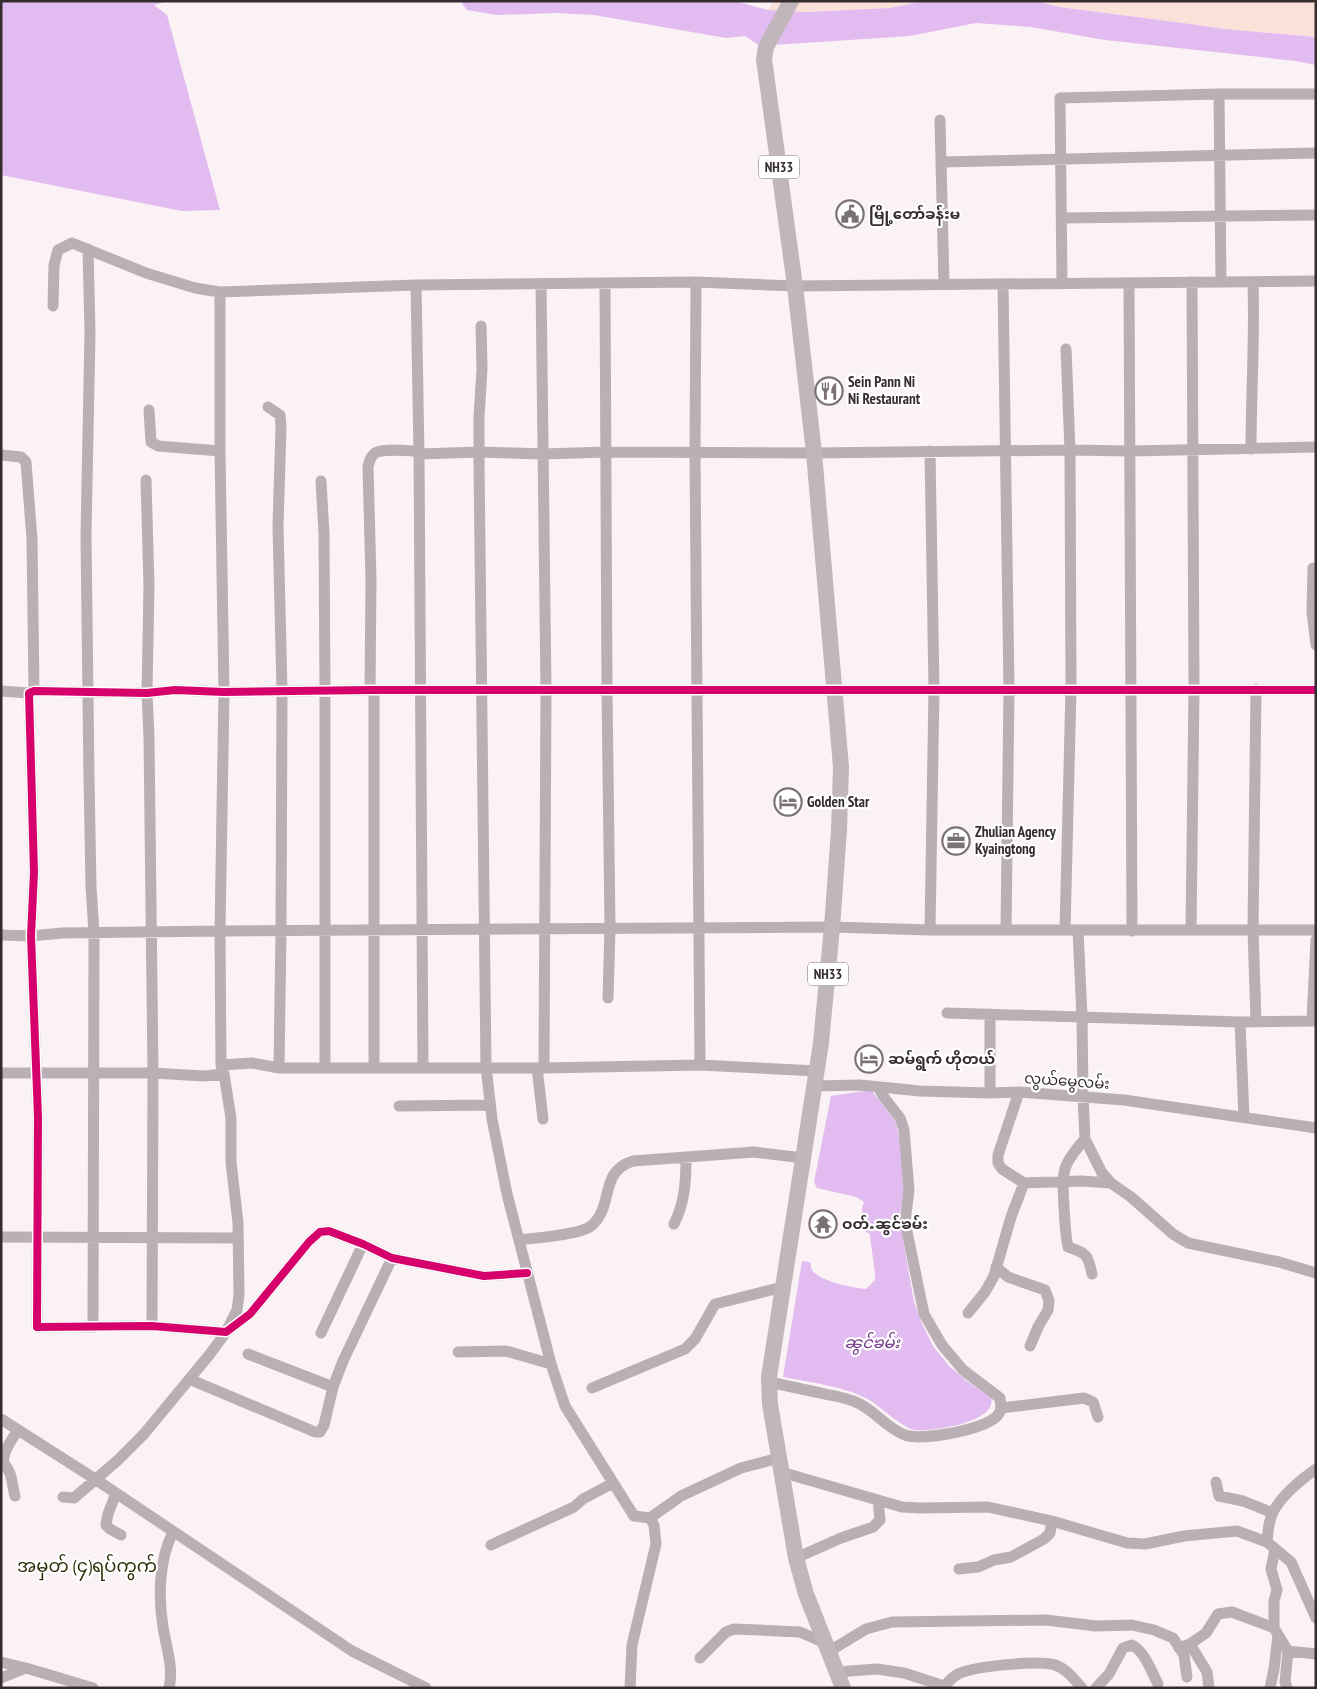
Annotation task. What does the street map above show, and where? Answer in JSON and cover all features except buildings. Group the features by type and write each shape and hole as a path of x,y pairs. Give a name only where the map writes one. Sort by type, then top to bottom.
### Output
{"highway":[{"name":"NH33","path":"789,5 766,47 764,59 795,286 814,453 841,767 839,830 832,927 816,1078 769,1382 770,1404 796,1558 806,1594 843,1688"}],"street":[{"path":"1062,283 1060,98 1219,94 1316,94"},
{"path":"1219,94 1221,282"},
{"path":"940,120 944,284"},
{"path":"941,162 1316,152"},
{"path":"1062,218 1316,215"},
{"path":"53,306 54,265 58,250 72,244 146,273 195,288 220,292 416,285 696,282 795,286 1316,282"},
{"path":"88,249 90,332 86,536 91,867 94,933 93,1327"},
{"path":"696,282 695,453 700,1066"},
{"path":"1191,930 1194,689 1192,282"},
{"path":"1250,449 1252,363 1255,334 1253,282"},
{"path":"605,283 610,928 608,998"},
{"path":"1129,283 1132,931"},
{"path":"541,284 546,690 545,929 540,1068 543,1119"},
{"path":"1003,284 1008,689 1006,930"},
{"path":"416,285 419,452 423,1068"},
{"path":"63,1497 74,1498 144,1434 226,1332 237,1310 239,1295 238,1238 230,1118 222,1070 220,931 224,692 220,451 220,292"},
{"path":"481,326 482,369 479,416 484,929 486,1068 490,1104 508,1194 527,1273 564,1406 613,1484 634,1516 650,1518 681,1496 741,1468 780,1465 902,1507 988,1507 1052,1521 1127,1543 1145,1544 1184,1536 1237,1531 1271,1545 1291,1562 1316,1618"},
{"path":"1066,350 1070,450 1071,689 1066,930"},
{"path":"268,407 280,415 278,526 282,691 279,1068"},
{"path":"149,410 151,442 158,446 220,451"},
{"path":"374,1068 371,580 368,467 370,459 374,454 381,451 544,454 606,452 814,453 1006,450 1130,451 1316,447"},
{"path":"930,451 934,689 930,930"},
{"path":"1,455 22,457 26,462 32,548 34,872 31,936 37,1074 37,1327 152,1326 226,1332 250,1314 309,1242 320,1232 329,1231 392,1258 484,1276 527,1273"},
{"path":"146,480 149,586 147,693 152,932 152,1326"},
{"path":"321,481 324,534 325,1067"},
{"path":"1312,568 1312,612 1316,645"},
{"path":"1256,689 1254,930 1256,1022"},
{"path":"1,691 147,693 175,690 224,692 372,690 1316,690"},
{"path":"1,935 31,936 62,933 220,931 832,927 930,930 1316,930"},
{"path":"1078,930 1082,1017 1082,1096 1085,1138 1102,1173 1111,1183 1131,1197 1173,1234 1188,1243 1279,1262 1316,1273"},
{"path":"947,1012 1240,1022 1314,1021 1316,940"},
{"path":"990,1014 990,1093"},
{"path":"1240,1022 1244,1117"},
{"name":"လွယ်မွေလမ်း","path":"1,1073 153,1073 204,1076 252,1063 279,1068 700,1066 920,1091 1019,1092 1124,1100 1316,1128"},
{"path":"769,1382 856,1402 872,1411 889,1426 904,1435 919,1438 960,1432 985,1423 996,1417 1001,1408 1000,1398 963,1370 942,1345 924,1314 905,1222 909,1190 904,1130 900,1118 878,1087"},
{"path":"1019,1092 998,1155 998,1163 1002,1169 1024,1183 1111,1183"},
{"path":"399,1106 490,1104"},
{"path":"1085,1138 1070,1156 1063,1171 1062,1182 1065,1232 1068,1247 1084,1252 1089,1260 1092,1274"},
{"path":"519,1240 580,1231 591,1226 599,1216 604,1204 610,1179 623,1164 633,1160 754,1152 803,1158"},
{"path":"674,1224 680,1211 686,1187 686,1157"},
{"path":"968,1313 985,1292 994,1276 1024,1183"},
{"path":"1,1237 238,1238"},
{"path":"322,1333 363,1244"},
{"path":"189,1379 315,1432 320,1432 324,1425 333,1387 343,1361 392,1258"},
{"path":"996,1267 1008,1278 1045,1290 1049,1301 1048,1310 1030,1346"},
{"path":"592,1388 684,1349 695,1339 715,1304 783,1286"},
{"path":"458,1352 506,1350 551,1364"},
{"path":"248,1354 333,1387"},
{"path":"1001,1408 1084,1398 1093,1402 1098,1417"},
{"path":"1,1419 95,1479 352,1651 424,1687"},
{"path":"15,1496 11,1486 12,1478 4,1463 4,1456 18,1430"},
{"path":"1270,1688 1274,1669 1276,1632 1274,1601 1277,1590 1271,1569 1271,1545 1268,1525 1275,1508 1316,1469"},
{"path":"1216,1482 1219,1496 1243,1501 1273,1513"},
{"path":"491,1545 574,1507 583,1499 613,1484"},
{"path":"116,1493 106,1525 121,1535"},
{"path":"796,1558 840,1538 873,1527 880,1520 878,1500"},
{"path":"630,1688 632,1645 656,1544 654,1525 650,1518"},
{"path":"959,1569 978,1567 994,1560 1011,1557 1044,1539 1050,1533 1052,1521"},
{"path":"169,1688 171,1670 163,1625 161,1597 162,1564 168,1541 173,1532"},
{"path":"1179,1648 1190,1644 1206,1633 1218,1614 1232,1612 1276,1632 1288,1651 1284,1682 1287,1687"},
{"path":"700,1658 726,1632 734,1629 800,1632 827,1647 866,1629 892,1622 1046,1620 1096,1626 1132,1625 1154,1630 1173,1638 1184,1655 1187,1676"},
{"path":"1190,1644 1208,1672 1209,1688"},
{"path":"1096,1688 1109,1674 1123,1648 1132,1646 1142,1654 1158,1684"},
{"path":"1288,1651 1316,1654"},
{"path":"1,1662 93,1688"},
{"path":"837,1672 877,1669 904,1672 945,1688 950,1679 959,1673 981,1668 1043,1663 1057,1666 1068,1672 1082,1688"},
{"path":"1,1678 26,1668"}],"shaded area":[{"path":"774,1 924,1 890,8 807,12 768,10"},
{"path":"1036,1 1316,1 1316,37 1225,29 1059,7"}],"water":[{"path":"1,1 169,1 154,5 167,15 220,210 182,211 1,175"},
{"path":"460,1 735,1 768,10 807,12 890,8 924,1 1036,1 1059,7 1225,29 1316,37 1316,65 1296,61 1105,40 1031,27 976,23 910,36 760,46 745,36 726,38 594,15 556,13 497,15 467,10"},
{"name":"ၼွင်ၶမ်း","path":"871,1090 895,1121 900,1139 904,1192 899,1217 914,1302 922,1324 933,1346 950,1367 991,1398 990,1406 984,1413 962,1424 935,1429 911,1429 862,1396 828,1386 783,1377 802,1261 810,1262 812,1270 816,1274 829,1281 866,1289 875,1280 870,1234 863,1230 862,1208 864,1202 856,1197 817,1188 814,1182 831,1096"}],"cycle path":[{"path":"527,1273 484,1276 392,1258 329,1231 320,1232 309,1242 250,1314 226,1332 152,1326 37,1327 38,1117 31,936 34,872 29,693 34,691 147,693 175,690 224,692 370,690 1316,690"}],"place":[{"name":"မြို့တော်ခန်းမ","path":"850,214"},
{"name":"Sein Pann Ni Ni Restaurant","path":"829,391"},
{"name":"Golden Star","path":"788,802"},
{"name":"Zhulian Agency Kyaingtong","path":"956,841"},
{"name":"ဆမ်ရွက် ဟိုတယ်","path":"869,1059"},
{"name":"ဝတ်ႉၼွင်ၶမ်း","path":"823,1224"}],"district":[{"name":"အမှတ် (၄)ရပ်ကွက်","path":"87,1566"}]}
